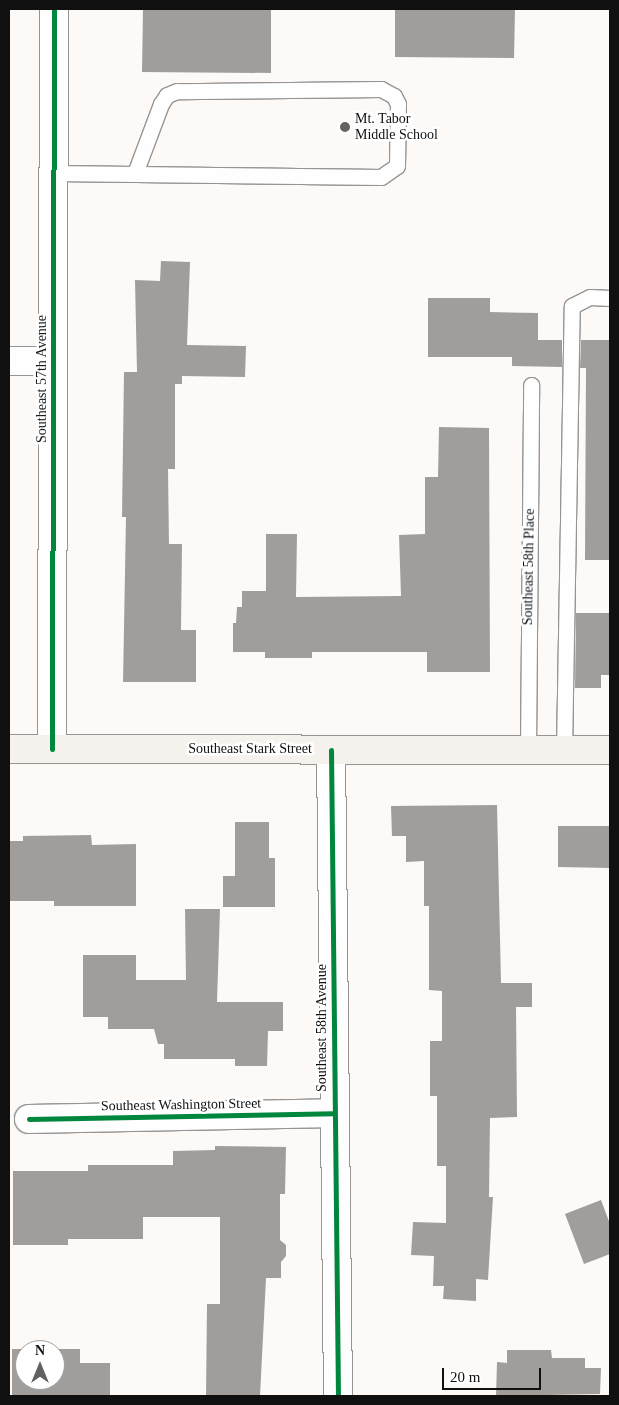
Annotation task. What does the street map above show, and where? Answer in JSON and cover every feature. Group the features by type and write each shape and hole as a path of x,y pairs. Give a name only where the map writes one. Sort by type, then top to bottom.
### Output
{"street":[{"name":"Southeast 57th Avenue","path":"52,749 54,9"},
{"path":"9,361 53,361"},
{"name":"Southeast Stark Street","path":"9,749 610,750"},
{"name":"Southeast 58th Avenue","path":"331,750 338,1396"},
{"name":"Southeast Washington Street","path":"30,1119 334,1113"}],"lane":[{"path":"54,173 381,177 397,166 398,104 394,96 381,89 176,91 167,95 161,104 135,173"},
{"path":"564,750 572,306 590,297 610,298"},
{"name":"Southeast 58th Place","path":"528,750 531,385"}],"building":[{"path":"143,9 271,9 271,73 142,72"},
{"path":"395,9 515,9 514,58 395,57"},
{"path":"161,261 190,262 187,345 246,346 245,377 182,376 182,384 175,384 175,469 168,469 169,544 182,544 181,630 196,630 196,682 123,682 126,517 122,517 124,372 137,372 135,280 160,281"},
{"path":"428,298 490,298 490,312 538,313 538,340 562,340 562,367 512,366 512,357 428,357"},
{"path":"581,340 610,340 610,560 585,560 586,368 580,368"},
{"path":"439,427 489,428 490,672 427,672 427,652 312,652 312,658 265,658 265,652 233,652 233,623 236,623 237,607 242,607 242,591 266,591 266,534 297,534 296,597 401,596 399,535 425,534 425,477 438,477"},
{"path":"576,613 610,613 610,675 601,675 601,688 575,688"},
{"path":"497,805 501,983 532,983 532,1007 516,1007 517,1117 490,1118 489,1197 493,1197 488,1280 476,1279 476,1301 443,1299 444,1286 433,1286 434,1256 411,1255 413,1222 446,1223 446,1166 437,1166 437,1096 430,1096 430,1041 442,1041 442,991 429,990 429,906 424,906 424,861 406,862 406,836 392,836 391,806"},
{"path":"235,822 269,822 269,858 275,858 275,907 223,907 223,876 235,876"},
{"path":"558,826 610,826 610,868 558,867"},
{"path":"91,835 92,845 136,844 136,906 54,906 54,901 9,901 9,841 23,841 23,836"},
{"path":"185,909 220,909 217,1002 283,1002 283,1031 268,1031 267,1066 235,1066 235,1059 164,1059 164,1044 158,1044 154,1029 108,1029 108,1017 83,1017 83,955 136,955 136,980 186,980"},
{"path":"215,1146 286,1147 285,1194 280,1194 280,1240 286,1245 286,1256 281,1262 281,1278 266,1278 260,1396 206,1396 207,1304 220,1304 220,1217 143,1217 143,1239 68,1239 68,1245 13,1245 13,1171 88,1171 88,1165 173,1165 173,1151 215,1150"},
{"path":"601,1200 610,1224 610,1254 584,1264 565,1214"},
{"path":"12,1349 15,1349 15,1390 65,1390 65,1349 80,1349 80,1363 110,1363 110,1396 12,1396"},
{"path":"507,1350 551,1350 552,1358 585,1358 585,1368 601,1368 600,1394 496,1396 497,1362 507,1363"}],"cycle path":[{"path":"52,749 54,9"},
{"path":"331,750 338,1396"},
{"path":"29,1119 334,1113"}],"place":[{"name":"Mt. Tabor Middle School","path":"345,127"}]}
